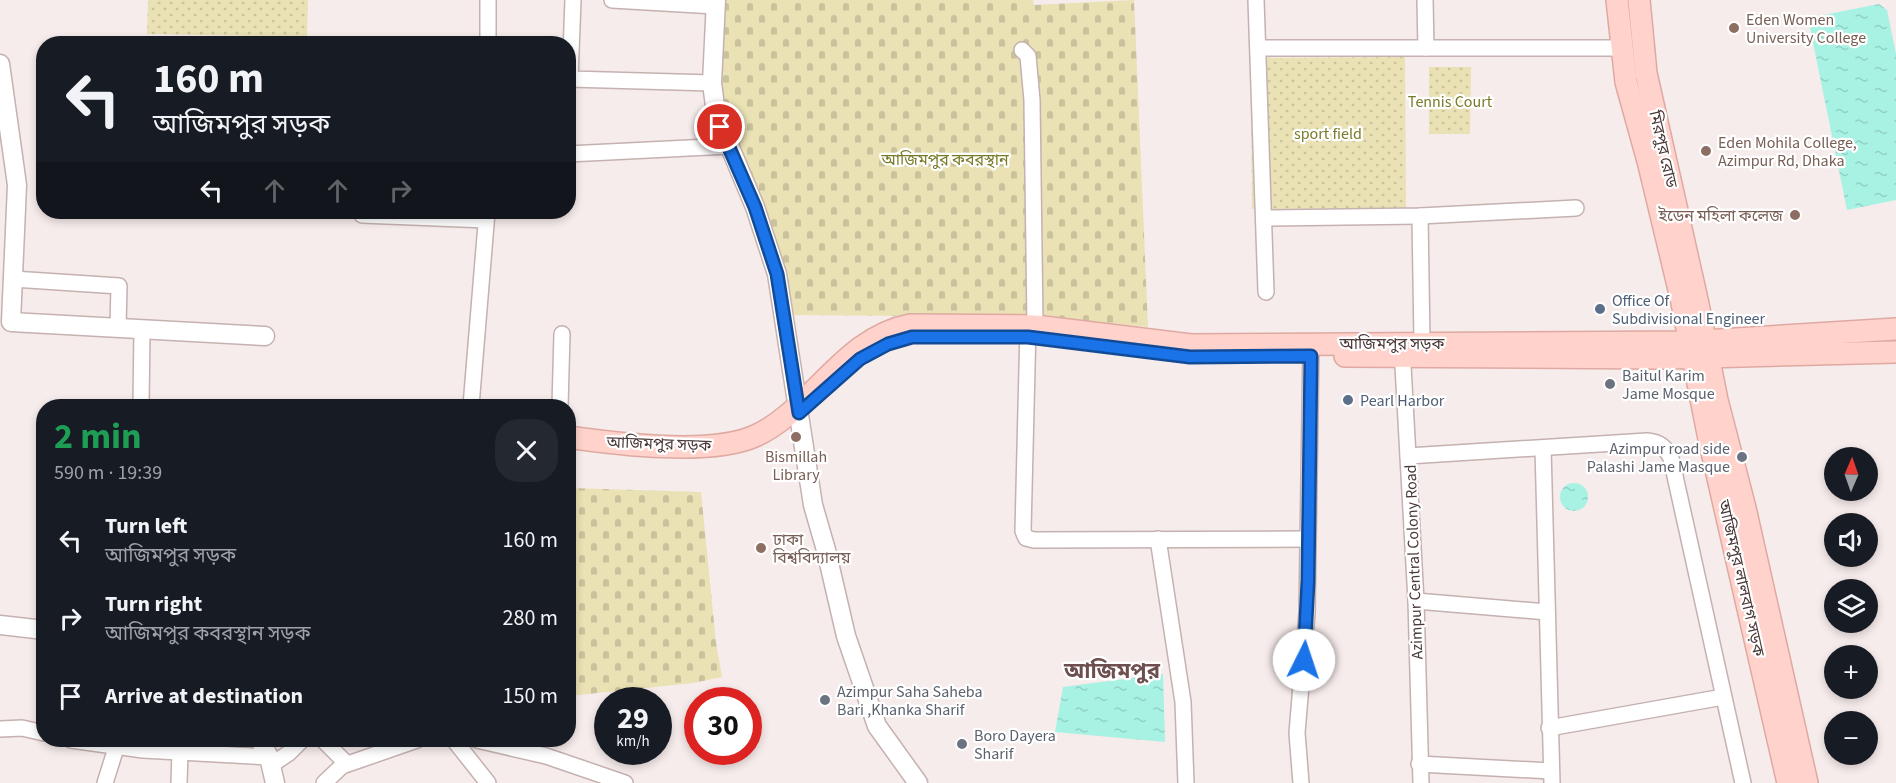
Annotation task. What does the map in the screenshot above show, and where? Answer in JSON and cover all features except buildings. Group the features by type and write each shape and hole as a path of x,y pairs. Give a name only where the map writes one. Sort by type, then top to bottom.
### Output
{"main road":[{"name":"মিরপুর রোড","path":"1617,0 1626,82 1700,356"},
{"name":"মিরপুর রোড","path":"1640,0 1646,73 1700,356"},
{"name":"আজিমপুর সড়ক","path":"576,446 711,454 757,443 779,430 869,342 895,328 910,325 1030,330 1191,345 1311,349 1409,347 1667,358 1896,352"},
{"name":"আজিমপুর সড়ক","path":"1700,356 1896,329"},
{"name":"আজিমপুর লালবাগ সড়ক","path":"1700,356 1788,783"},
{"path":"1700,356 1745,508 1807,783"},
{"name":"আজিমপুর সড়ক","path":"576,438 624,443 710,446 755,436 799,409"}],"street":[{"path":"488,0 488,36"},
{"path":"572,36 573,0"},
{"path":"612,0 715,3 712,83 716,114 755,207 777,274 813,505 846,636 864,694 877,726 918,783"},
{"path":"1256,0 1266,292"},
{"path":"1425,0 1426,48"},
{"path":"1258,48 1621,48"},
{"path":"1022,50 1028,56 1032,100 1030,330 1023,531 1026,538 1034,540 1307,539"},
{"path":"0,64 3,96 16,167 11,322 265,336"},
{"path":"576,79 712,83"},
{"path":"576,154 729,146"},
{"path":"1264,218 1420,216 1576,208"},
{"name":"Azimpur Central Colony Road","path":"1420,216 1409,347 1408,456 1416,601 1421,783"},
{"path":"472,399 486,219"},
{"path":"13,279 119,286 118,327"},
{"path":"141,399 142,329"},
{"path":"560,399 562,334"},
{"path":"1301,783 1297,733 1307,613 1311,349"},
{"path":"1408,456 1647,441 1657,442 1665,448 1671,459 1743,783"},
{"path":"1419,764 1552,777 1543,448"},
{"path":"1158,539 1183,702 1186,783"},
{"path":"1416,601 1546,612"},
{"path":"0,625 36,629"},
{"path":"1549,728 1723,697"},
{"path":"0,729 22,728 36,731"},
{"path":"110,747 270,761 289,753 295,747"},
{"path":"263,747 270,761 275,783"},
{"path":"330,747 347,764"},
{"path":"324,783 347,764 397,747"},
{"path":"460,747 488,783"},
{"path":"507,747 546,756 625,783"},
{"path":"105,783 116,748"},
{"path":"179,783 180,752"}],"green space":[{"path":"148,0 308,0 307,36 147,34"},
{"name":"আজিমপুর কবরস্থান","path":"725,0 1033,0 1034,5 1134,0 1148,327 1037,317 789,315 720,97"},
{"name":"sport field","path":"1405,57 1406,208 1252,209 1251,58"},
{"name":"Tennis Court","path":"1429,67 1471,67 1470,134 1429,134"},
{"path":"576,488 701,492 716,643 722,677 655,687 594,687 594,693 576,695"}],"water":[{"path":"1879,4 1887,10 1896,54 1896,200 1847,210 1808,18"},
{"path":"1574,483 1584,487 1588,497 1584,507 1574,511 1564,507 1560,497 1564,487"},
{"path":"1163,674 1165,742 1055,732 1063,687"}],"place":[{"name":"Eden Women University College","path":"1734,28"},
{"name":"Eden Mohila College, Azimpur Rd, Dhaka","path":"1706,151"},
{"name":"ইডেন মহিলা কলেজ","path":"1795,215"},
{"name":"Office Of Subdivisional Engineer","path":"1600,309"},
{"name":"Baitul Karim Jame Mosque","path":"1610,384"},
{"name":"Pearl Harbor","path":"1348,400"},
{"name":"Bismillah Library","path":"796,437"},
{"name":"Azimpur road side Palashi Jame Masque","path":"1742,457"},
{"name":"ঢাকা বিশ্ববিদ্যালয়","path":"761,548"},
{"name":"Azimpur Saha Saheba Bari ,Khanka Sharif","path":"825,700"},
{"name":"Boro Dayera Sharif","path":"962,744"}],"district":[{"name":"আজিমপুর","path":"1112,670"}],"route":[{"path":"720,127 755,207 777,274 799,413 860,359 888,344 912,337 1028,337 1190,357 1311,356 1308,581 1304,660"}]}
